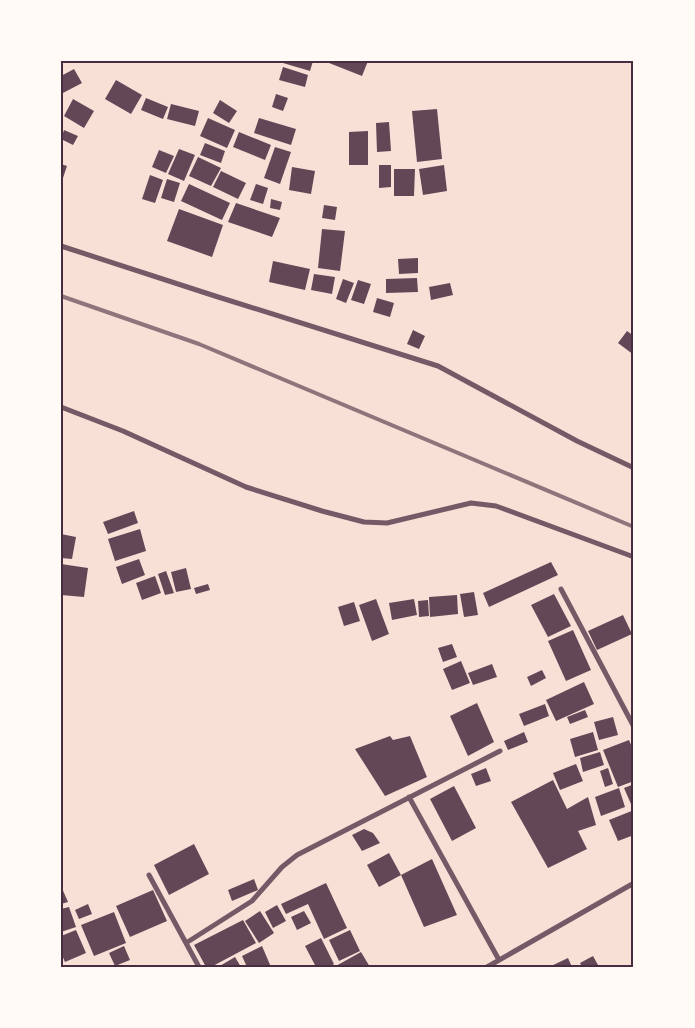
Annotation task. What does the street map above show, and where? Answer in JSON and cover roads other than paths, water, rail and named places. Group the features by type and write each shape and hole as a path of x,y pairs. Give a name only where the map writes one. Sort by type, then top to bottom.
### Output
{"street":[{"path":"61,246 438,366 576,441 634,468"},
{"path":"61,407 123,432 246,487 364,522 387,523 471,503 496,506 634,557"},
{"path":"561,588 634,727"},
{"path":"186,943 252,901 282,867 297,855 500,751"},
{"path":"409,797 499,960"},
{"path":"149,875 199,967"},
{"path":"486,967 634,883"}],"railway":[{"path":"61,296 199,344 634,527"}]}
